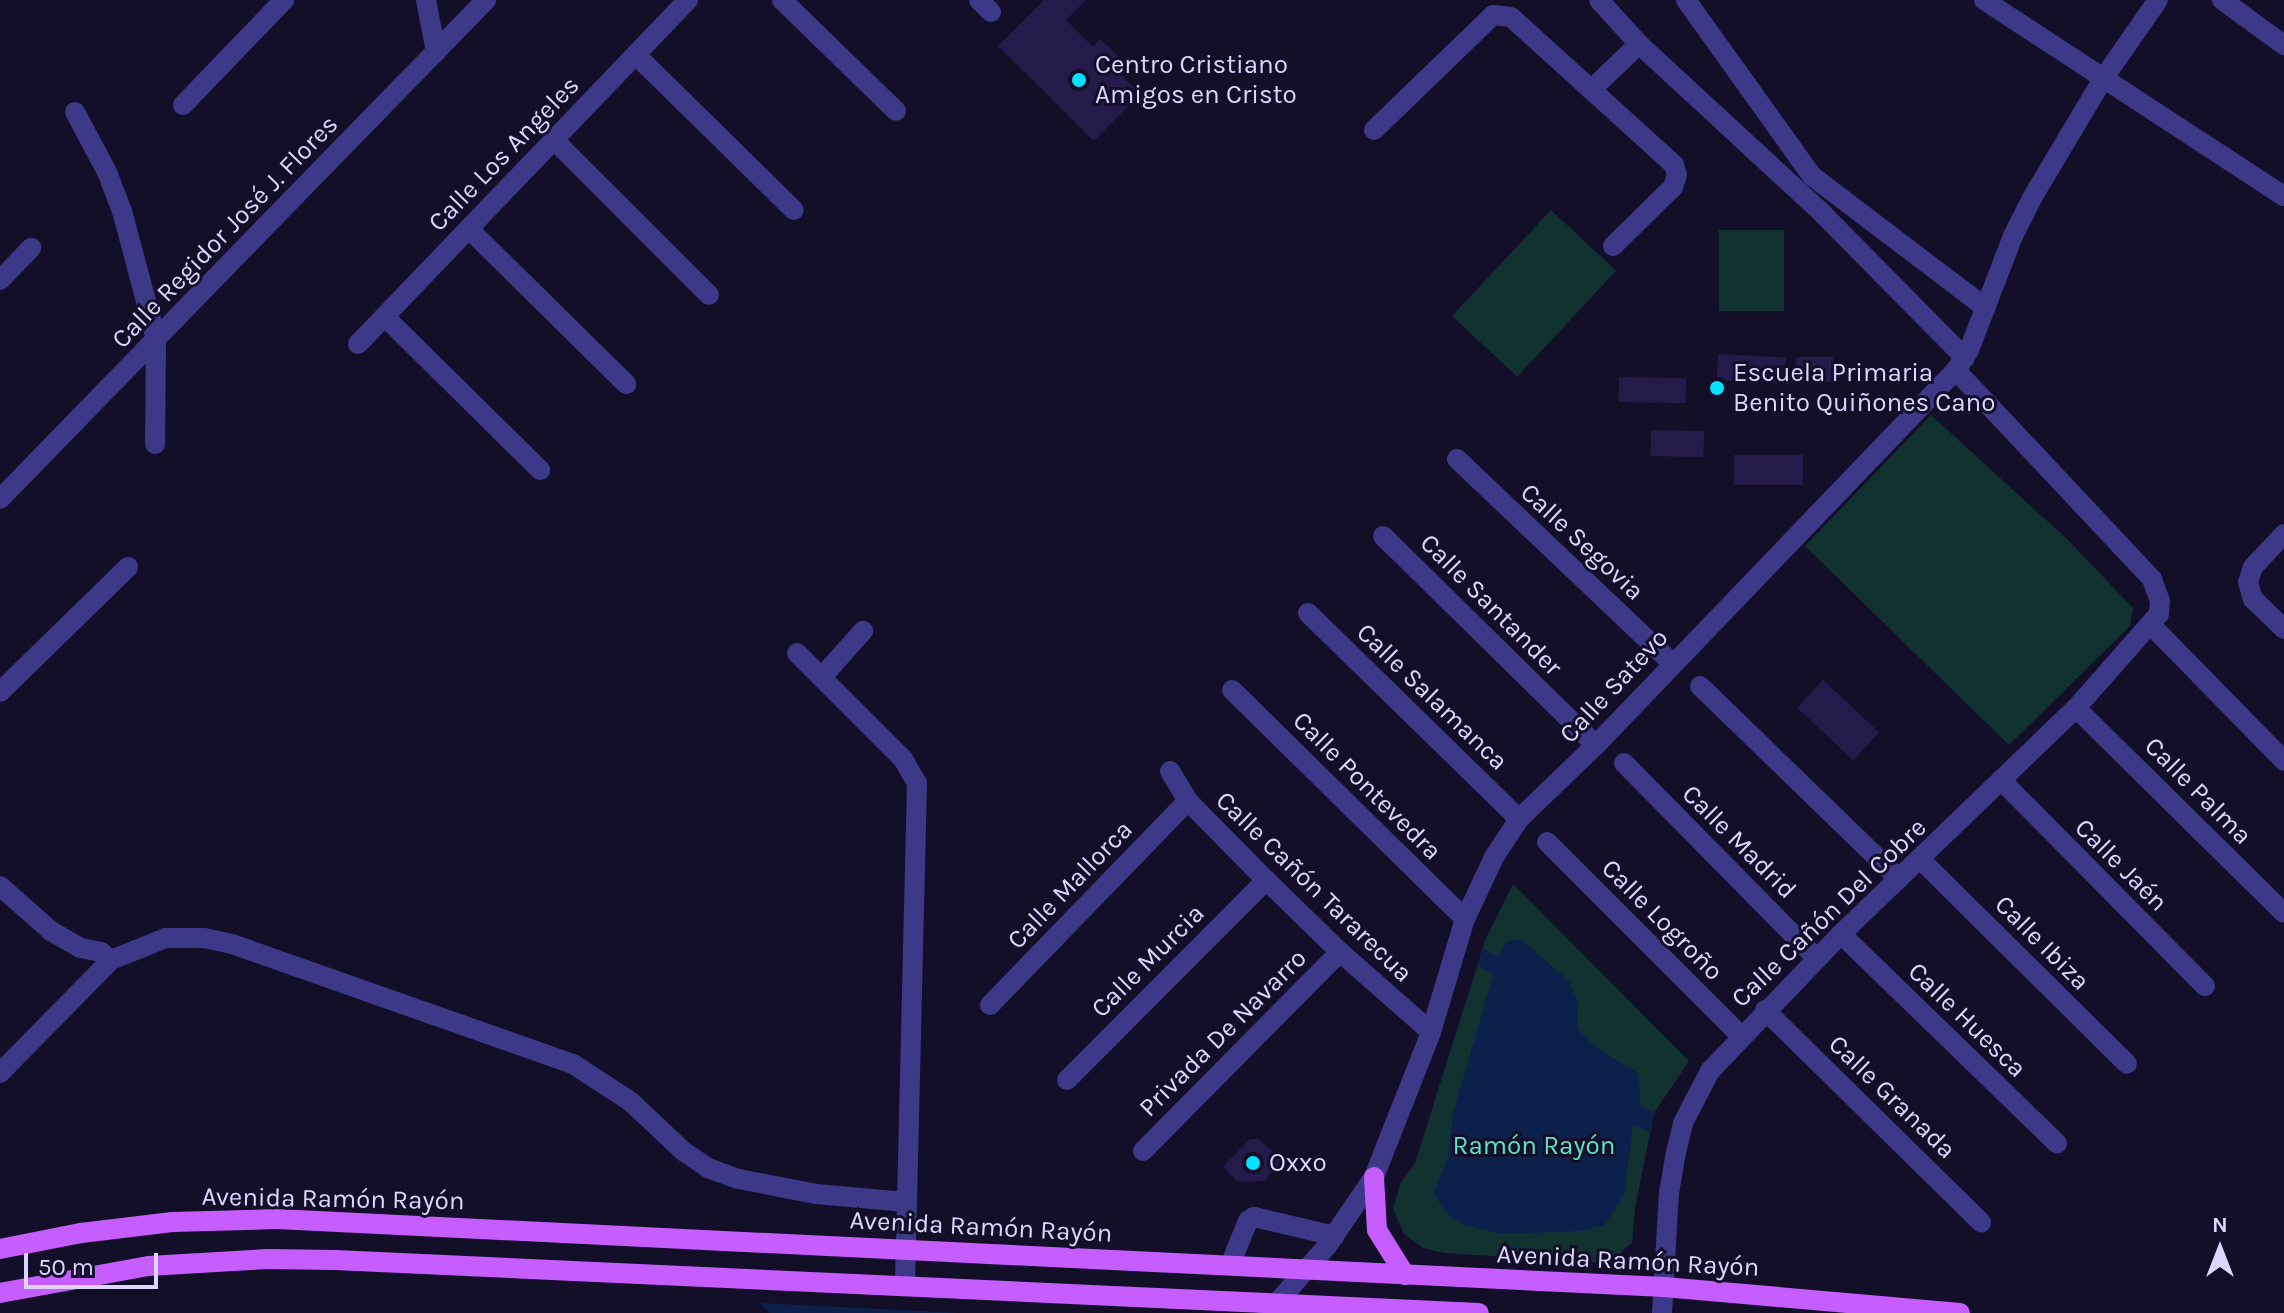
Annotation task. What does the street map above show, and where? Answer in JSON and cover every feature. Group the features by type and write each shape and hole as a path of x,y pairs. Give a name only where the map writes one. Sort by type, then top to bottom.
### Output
{"main road":[{"path":"1374,1177 1377,1230 1405,1275"},
{"name":"Avenida Ramón Rayón","path":"0,1249 81,1233 220,1218 1664,1287 1960,1313"},
{"path":"0,1293 149,1266 268,1259 1131,1297 1272,1308 1479,1313"},
{"path":"1131,1297 1147,1313"}],"street":[{"path":"183,105 284,0"},
{"path":"426,0 436,52"},
{"name":"Calle Regidor José J. Flores","path":"0,499 10,478 156,339 486,0"},
{"name":"Calle Los Angeles","path":"358,344 688,0"},
{"path":"782,0 896,111"},
{"path":"1599,0 1639,44 1823,214 1961,364 2152,579 2160,601 2156,620 2284,761"},
{"path":"1686,0 1812,176 1986,308"},
{"path":"1984,0 2284,196"},
{"name":"Calle Satevo","path":"1272,1308 1335,1236 1374,1177 1431,1032 1465,919 1494,857 1519,819 1596,745 1961,364 2013,236 2103,79 2158,0"},
{"path":"2222,0 2284,45"},
{"path":"1374,130 1493,15 1511,17 1674,165 1677,175 1673,187 1613,246"},
{"path":"1591,90 1639,44"},
{"path":"636,55 794,210"},
{"path":"75,112 107,172 122,211 156,339 155,444"},
{"path":"554,140 709,295"},
{"path":"469,229 626,384"},
{"path":"0,280 31,248"},
{"path":"385,317 540,470"},
{"name":"Calle Segovia","path":"1457,459 1672,663"},
{"path":"2284,534 2253,567 2248,582 2253,599 2284,629"},
{"name":"Calle Santander","path":"1383,536 1596,745"},
{"path":"0,692 128,567"},
{"name":"Calle Salamanca","path":"1308,613 1519,819"},
{"name":"Calle Cañón Del Cobre","path":"1662,1313 1669,1193 1683,1123 1710,1071 1816,958 2076,708 2156,620"},
{"path":"822,677 863,631"},
{"path":"797,653 903,759 917,783 905,1286"},
{"path":"1700,686 1899,879"},
{"name":"Calle Pontevedra","path":"1232,690 1465,919"},
{"name":"Calle Palma","path":"2076,708 2283,912"},
{"name":"Calle Madrid","path":"1624,763 1816,958"},
{"name":"Calle Cañón Tararecua","path":"1170,771 1188,801 1266,880 1340,952 1431,1032"},
{"name":"Calle Jaén","path":"2001,780 2205,986"},
{"name":"Calle Mallorca","path":"990,1005 1188,801"},
{"name":"Calle Logroño","path":"1547,842 1741,1036"},
{"name":"Calle Ibiza","path":"1920,859 2127,1064"},
{"name":"Calle Murcia","path":"1067,1080 1266,880"},
{"path":"0,886 51,931 81,948 101,952 111,960"},
{"name":"Calle Huesca","path":"1841,934 2057,1143"},
{"path":"0,1073 111,960 166,938 204,938 232,944 573,1064 630,1101 683,1151 708,1168 772,1187 906,1202"},
{"name":"Privada De Navarro","path":"1143,1151 1340,952"},
{"name":"Calle Granada","path":"1765,1010 1981,1222"},
{"path":"1230,1265 1248,1221 1254,1217 1335,1236"}],"green space":[{"path":"1551,210 1616,271 1517,377 1452,316"},
{"path":"1719,230 1784,230 1784,311 1719,311"},
{"path":"1931,415 2067,539 2133,608 2130,626 2009,745 1805,546"},
{"name":"Ramón Rayón","path":"1513,884 1689,1061 1654,1113 1635,1208 1632,1243 1622,1251 1618,1264 1443,1253 1423,1248 1404,1234 1393,1209 1400,1184 1415,1163 1486,938"}],"water":[{"name":"Ramón Rayón","path":"1522,940 1569,981 1578,1002 1578,1029 1595,1046 1639,1074 1640,1105 1654,1113 1649,1131 1633,1125 1624,1195 1605,1225 1579,1231 1502,1234 1463,1225 1445,1212 1434,1193 1448,1157 1453,1113 1493,975 1478,965 1482,949 1499,956 1506,941"},
{"path":"760,1303 960,1313 769,1313"}],"building":[{"name":"Centro Cristiano Amigos en Cristo","path":"1044,0 1086,0 1066,20 1093,47 1100,39 1120,58 1112,66 1140,94 1094,141 998,46"},
{"path":"1718,354 1786,358 1785,384 1717,380"},
{"path":"1796,357 1833,357 1833,382 1796,382"},
{"path":"1619,377 1686,378 1686,403 1619,402"},
{"path":"1651,430 1704,431 1704,457 1651,456"},
{"path":"1734,455 1803,455 1803,485 1734,485"},
{"path":"1823,680 1879,733 1853,760 1797,708"},
{"name":"Oxxo","path":"1250,1139 1258,1139 1282,1159 1265,1181 1238,1182 1223,1167"}],"place":[{"name":"Centro Cristiano Amigos en Cristo","path":"1079,80"},
{"name":"Escuela Primaria Benito Quiñones Cano","path":"1717,388"},
{"name":"Oxxo","path":"1253,1163"}]}
